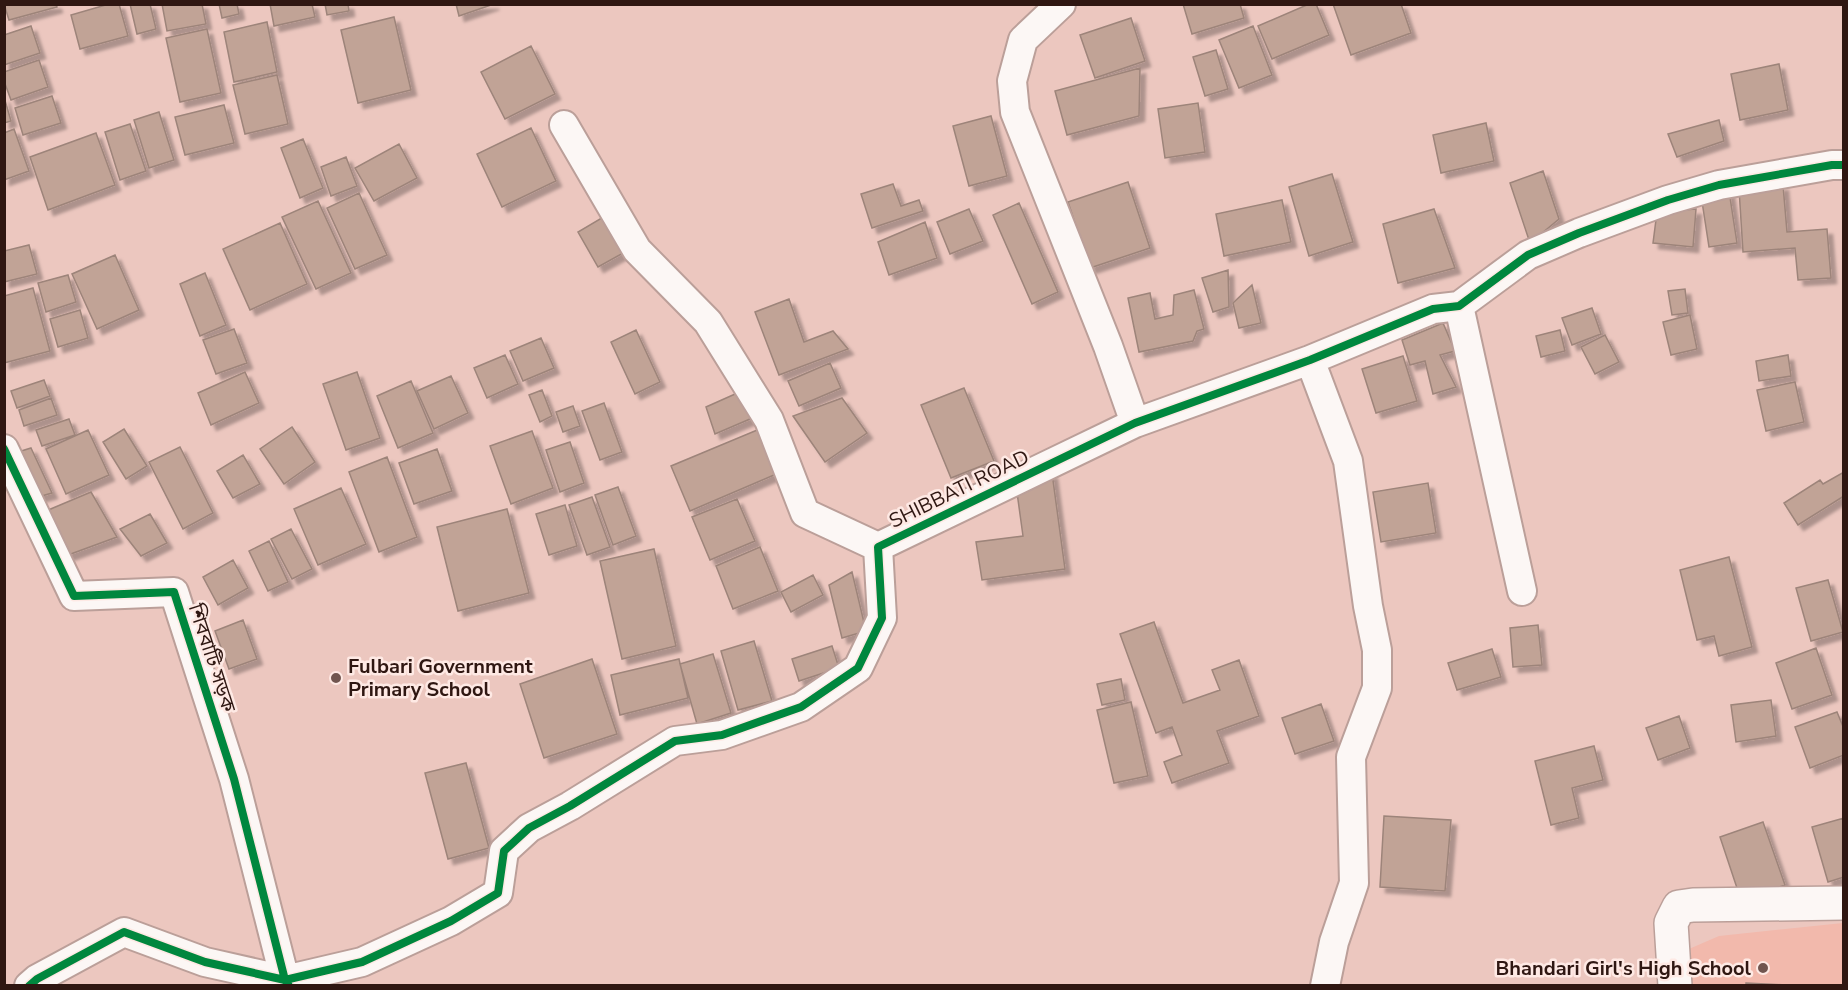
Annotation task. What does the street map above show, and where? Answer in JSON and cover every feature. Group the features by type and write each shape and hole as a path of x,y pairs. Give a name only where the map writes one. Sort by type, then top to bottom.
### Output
{"street":[{"path":"1061,4 1023,40 1012,81 1015,112 1108,346 1135,423"},
{"path":"564,125 637,250 708,322 769,420 805,513 878,547"},
{"name":"SHIBBATI ROAD","path":"287,983 362,962 451,921 498,893 504,851 529,828 570,806 675,741 722,735 801,707 858,668 882,618 878,547 1135,423 1446,308 1528,255 1579,233 1656,204 1719,185 1832,165 1844,165"},
{"path":"1446,308 1522,591"},
{"path":"1310,360 1347,461 1368,606 1377,650 1377,688 1351,758 1354,884 1334,942 1325,986"},
{"name":"শিববাটি সড়ক","path":"4,449 74,596 174,592 234,779 287,983"},
{"path":"1675,986 1671,923 1679,907 1844,903"},
{"path":"29,986 37,979 124,932 205,962 287,983"}],"shaded area":[{"name":"Bhandari Girl's High School","path":"1843,923 1843,985 1685,985 1682,952 1719,936"}],"building":[{"path":"4,4 56,4 57,7 9,20"},
{"path":"109,4 119,4 128,36 80,49 71,15"},
{"path":"130,4 150,4 156,29 137,34"},
{"path":"162,4 202,4 206,24 167,31"},
{"path":"219,4 237,4 239,14 222,18"},
{"path":"270,4 312,4 315,17 274,26"},
{"path":"325,4 348,4 349,11 327,15"},
{"path":"456,4 494,4 459,16"},
{"path":"1183,4 1240,4 1244,18 1192,34"},
{"path":"1309,4 1316,4 1329,35 1272,59 1258,26"},
{"path":"1333,4 1401,4 1411,33 1351,55"},
{"path":"394,17 411,90 358,103 341,30"},
{"path":"1131,18 1145,61 1095,78 1080,35"},
{"path":"267,22 277,72 234,82 224,32"},
{"path":"31,26 40,53 4,65 4,35"},
{"path":"1253,26 1272,75 1239,88 1219,40"},
{"path":"207,29 221,93 180,102 166,38"},
{"path":"531,46 555,94 505,119 481,72"},
{"path":"1216,50 1228,89 1205,96 1193,57"},
{"path":"39,60 48,87 11,100 4,81 4,72"},
{"path":"1779,64 1788,110 1740,120 1731,74"},
{"path":"1140,68 1139,116 1067,135 1055,91"},
{"path":"277,75 288,124 245,134 233,85"},
{"path":"52,96 61,123 23,135 15,108"},
{"path":"4,97 11,121 4,123"},
{"path":"1198,103 1205,152 1165,158 1158,109"},
{"path":"224,105 234,143 185,155 175,117"},
{"path":"159,112 174,160 149,168 134,120"},
{"path":"991,116 1007,176 969,186 953,126"},
{"path":"1719,120 1724,141 1677,157 1668,134"},
{"path":"1486,123 1494,161 1441,173 1433,135"},
{"path":"130,124 146,171 120,180 105,132"},
{"path":"531,128 556,181 502,207 477,154"},
{"path":"14,129 29,171 4,180 4,133"},
{"path":"96,133 115,185 48,210 30,157"},
{"path":"303,139 323,188 300,198 281,148"},
{"path":"399,144 417,178 374,201 355,168"},
{"path":"346,157 357,186 331,196 321,167"},
{"path":"1543,171 1559,219 1530,243 1510,183"},
{"path":"1332,174 1353,242 1309,256 1289,187"},
{"path":"1128,182 1150,248 1090,268 1068,202"},
{"path":"893,184 901,206 919,200 923,211 872,228 861,194"},
{"path":"1783,185 1787,232 1827,229 1831,278 1798,280 1795,248 1743,252 1739,189"},
{"path":"1729,191 1737,243 1709,247 1701,195"},
{"path":"359,193 387,255 355,269 327,208"},
{"path":"1282,200 1291,242 1224,256 1216,214"},
{"path":"318,201 351,273 316,289 282,217"},
{"path":"1019,203 1058,292 1032,304 993,215"},
{"path":"969,209 983,241 950,254 937,222"},
{"path":"1434,209 1455,268 1398,283 1383,224"},
{"path":"1696,209 1693,247 1653,243 1657,212"},
{"path":"605,216 625,252 598,267 578,232"},
{"path":"925,222 937,258 889,275 878,242"},
{"path":"280,223 307,284 250,310 223,249"},
{"path":"29,245 37,274 4,282 4,251"},
{"path":"115,255 139,310 97,329 72,274"},
{"path":"1228,270 1229,307 1213,312 1202,278"},
{"path":"205,273 226,325 200,336 180,284"},
{"path":"68,275 76,302 46,312 38,283"},
{"path":"1252,285 1261,323 1239,328 1233,303"},
{"path":"33,288 50,351 4,363 4,296"},
{"path":"1685,289 1688,313 1672,315 1668,291"},
{"path":"1194,290 1204,329 1197,331 1193,341 1139,352 1128,298 1150,293 1155,319 1173,315 1174,295"},
{"path":"789,299 804,342 833,331 848,349 779,375 755,312"},
{"path":"1592,308 1601,334 1572,345 1562,318"},
{"path":"80,310 88,338 58,347 50,319"},
{"path":"1690,315 1697,349 1671,355 1663,322"},
{"path":"1443,323 1455,351 1440,355 1456,387 1433,394 1425,361 1410,365 1402,340"},
{"path":"234,329 247,363 216,374 203,340"},
{"path":"636,330 660,382 635,394 611,342"},
{"path":"1560,330 1565,351 1541,357 1536,336"},
{"path":"1605,335 1619,362 1595,374 1581,347"},
{"path":"541,338 554,368 523,381 510,351"},
{"path":"505,355 518,384 487,398 474,368"},
{"path":"1788,355 1791,376 1759,381 1756,361"},
{"path":"1403,356 1417,401 1376,413 1362,369"},
{"path":"830,363 841,388 799,406 788,381"},
{"path":"245,372 259,403 211,425 198,393"},
{"path":"357,372 380,438 346,450 323,384"},
{"path":"451,376 468,413 434,429 417,391"},
{"path":"44,380 50,396 17,408 11,391"},
{"path":"411,381 433,433 398,448 377,396"},
{"path":"1795,382 1804,422 1766,431 1757,390"},
{"path":"964,388 994,461 951,478 921,405"},
{"path":"542,390 552,416 540,422 529,395"},
{"path":"744,390 757,416 715,434 706,407"},
{"path":"51,398 57,415 24,426 19,410"},
{"path":"842,398 867,433 825,462 793,416"},
{"path":"604,403 622,452 600,460 582,411"},
{"path":"573,406 580,426 563,432 556,412"},
{"path":"69,419 75,435 42,446 36,430"},
{"path":"292,427 315,462 284,484 260,449"},
{"path":"762,428 781,472 690,511 671,466"},
{"path":"124,429 147,466 126,479 103,442"},
{"path":"88,430 109,475 66,494 46,449"},
{"path":"532,431 553,488 511,504 490,446"},
{"path":"570,442 584,483 560,492 546,450"},
{"path":"180,447 213,513 183,529 149,462"},
{"path":"31,448 52,493 38,497 18,452"},
{"path":"437,449 452,491 414,504 399,463"},
{"path":"243,455 260,484 233,498 217,471"},
{"path":"387,457 417,537 379,552 349,472"},
{"path":"1844,472 1844,496 1798,525 1784,503 1820,480 1823,484"},
{"path":"1052,473 1065,569 982,580 976,542 1023,536 1015,478"},
{"path":"1428,483 1436,533 1381,542 1373,492"},
{"path":"618,487 636,536 613,545 595,495"},
{"path":"341,488 366,544 318,565 294,509"},
{"path":"91,492 117,537 68,555 46,511"},
{"path":"592,497 610,547 587,555 569,505"},
{"path":"737,499 755,541 710,560 692,517"},
{"path":"565,505 577,546 549,555 536,514"},
{"path":"507,509 529,593 458,611 437,527"},
{"path":"150,514 167,543 141,556 120,529"},
{"path":"291,529 312,569 292,579 271,539"},
{"path":"269,541 288,582 268,591 249,551"},
{"path":"760,547 778,591 733,609 716,566"},
{"path":"654,549 676,646 622,659 600,561"},
{"path":"1729,557 1752,647 1719,656 1714,636 1697,640 1680,570"},
{"path":"233,560 248,588 218,605 203,577"},
{"path":"852,572 866,631 842,638 829,585"},
{"path":"813,575 823,595 791,612 781,592"},
{"path":"1828,580 1843,632 1811,641 1796,588"},
{"path":"243,620 257,659 229,669 215,631"},
{"path":"1154,622 1183,703 1220,690 1212,670 1239,660 1259,716 1217,731 1229,763 1172,783 1164,762 1182,755 1172,727 1156,733 1120,634"},
{"path":"1538,625 1542,665 1513,667 1510,628"},
{"path":"754,641 772,701 738,710 721,651"},
{"path":"832,646 839,668 799,681 792,659"},
{"path":"1816,648 1832,695 1792,709 1776,663"},
{"path":"1492,649 1501,677 1457,690 1448,663"},
{"path":"713,654 731,713 697,724 680,664"},
{"path":"592,659 617,734 544,758 520,684"},
{"path":"679,659 688,698 620,715 611,675"},
{"path":"1121,679 1125,700 1102,705 1097,684"},
{"path":"1771,700 1776,736 1736,742 1731,705"},
{"path":"1131,702 1148,776 1114,783 1097,710"},
{"path":"1321,704 1334,741 1295,754 1282,718"},
{"path":"1837,712 1844,729 1844,755 1810,768 1795,727"},
{"path":"1679,716 1690,748 1658,760 1646,728"},
{"path":"1594,746 1603,780 1572,788 1579,818 1551,825 1535,761"},
{"path":"466,763 489,848 448,859 425,773"},
{"path":"1384,816 1451,820 1445,891 1380,887"},
{"path":"1844,818 1844,877 1828,882 1812,827"},
{"path":"1763,822 1785,885 1741,900 1720,837"},
{"path":"1746,983 1809,986 1746,986"}],"cycle path":[{"path":"29,986 37,979 124,932 205,962 285,980 362,962 451,921 498,893 504,851 529,828 570,806 675,741 722,735 801,707 858,668 882,618 878,547 1135,423 1310,360 1433,309 1459,306 1528,255 1579,233 1668,200 1719,185 1832,165 1844,165"},
{"path":"4,449 74,596 174,592 234,779 285,980 289,986"}],"place":[{"name":"Fulbari Government Primary School","path":"336,678"},
{"name":"Bhandari Girl's High School","path":"1763,968"}]}
